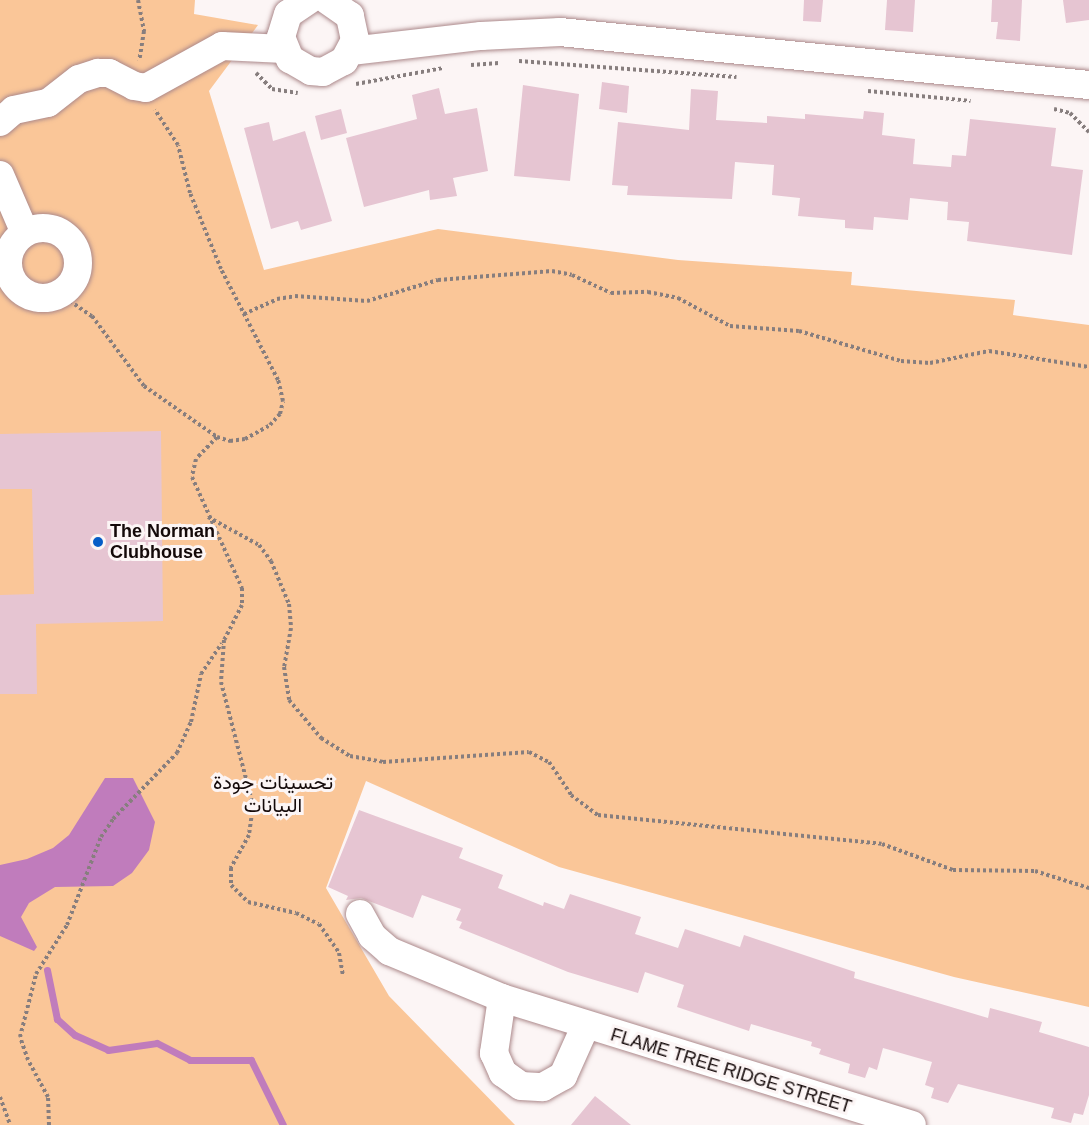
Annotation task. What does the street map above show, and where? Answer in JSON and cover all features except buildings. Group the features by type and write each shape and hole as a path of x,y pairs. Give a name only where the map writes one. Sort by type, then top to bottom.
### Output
{"street":[{"path":"306,1 350,16 355,40 351,51 334,68 323,72 299,67 284,49 283,25 306,1"},
{"path":"351,51 481,36 560,32 1089,85"},
{"path":"0,122 15,110 48,104 79,79 98,72 119,76 134,86 146,88 213,49 245,45 284,49"},
{"path":"0,175 26,233"},
{"path":"36,229 58,231 74,246 78,256 75,278 60,294 39,298 19,289 12,280 4,259 17,239 26,233 36,229"},
{"name":"FLAME TREE RIDGE STREET","path":"360,914 372,936 389,951 502,998 585,1026 912,1125"},
{"path":"502,998 494,1053 503,1073 521,1086 543,1087 562,1076 585,1026"}],"path":[{"path":"60,294 92,316 144,386 217,437 230,441 245,439 270,425 281,408 278,380 220,269 190,193 178,145 160,115 134,86 144,43 138,0"},
{"path":"245,45 245,57 255,72 272,89 302,93"},
{"path":"463,66 518,61 746,78"},
{"path":"347,86 452,66"},
{"path":"861,90 978,102"},
{"path":"1046,108 1070,113 1089,132"},
{"path":"244,314 277,299 295,296 366,301 438,280 552,271 572,275 611,293 648,292 678,298 730,326 824,336 901,361 930,363 989,351 1089,367"},
{"path":"49,1125 48,1097 23,1049 21,1024 40,964 82,892 101,837 141,788 177,753 191,722 201,674 224,640 242,605 242,588 194,486 193,468 201,451 217,437"},
{"path":"208,517 259,545 271,561 289,604 291,628 284,667 289,700 321,738 350,756 383,762 529,752 549,762 571,795 598,815 882,844 953,870 1035,871 1089,888"},
{"path":"224,640 221,682 253,806 249,835 231,868 231,885 248,902 296,913 318,924 339,953 343,976"},
{"path":"0,1097 10,1125"}],"shaded area":[{"path":"0,0 195,0 194,14 258,25 209,91 264,270 438,229 678,260 852,272 851,285 1015,300 1013,315 1089,325 1089,1007 954,977 559,867 366,781 326,888 389,996 515,1125 0,1125"},
{"path":"105,778 133,778 155,822 149,850 132,873 113,886 55,887 29,903 21,917 37,947 34,951 0,936 0,865 27,859 53,848 69,835"}],"waterway":[{"path":"47,970 57,1019 75,1035 108,1050 157,1043 190,1060 251,1060 283,1125"}],"place":[{"name":"The Norman Clubhouse","path":"98,542"}],"district":[{"name":"تحسينات جودة البيانات","path":"273,794"}]}
